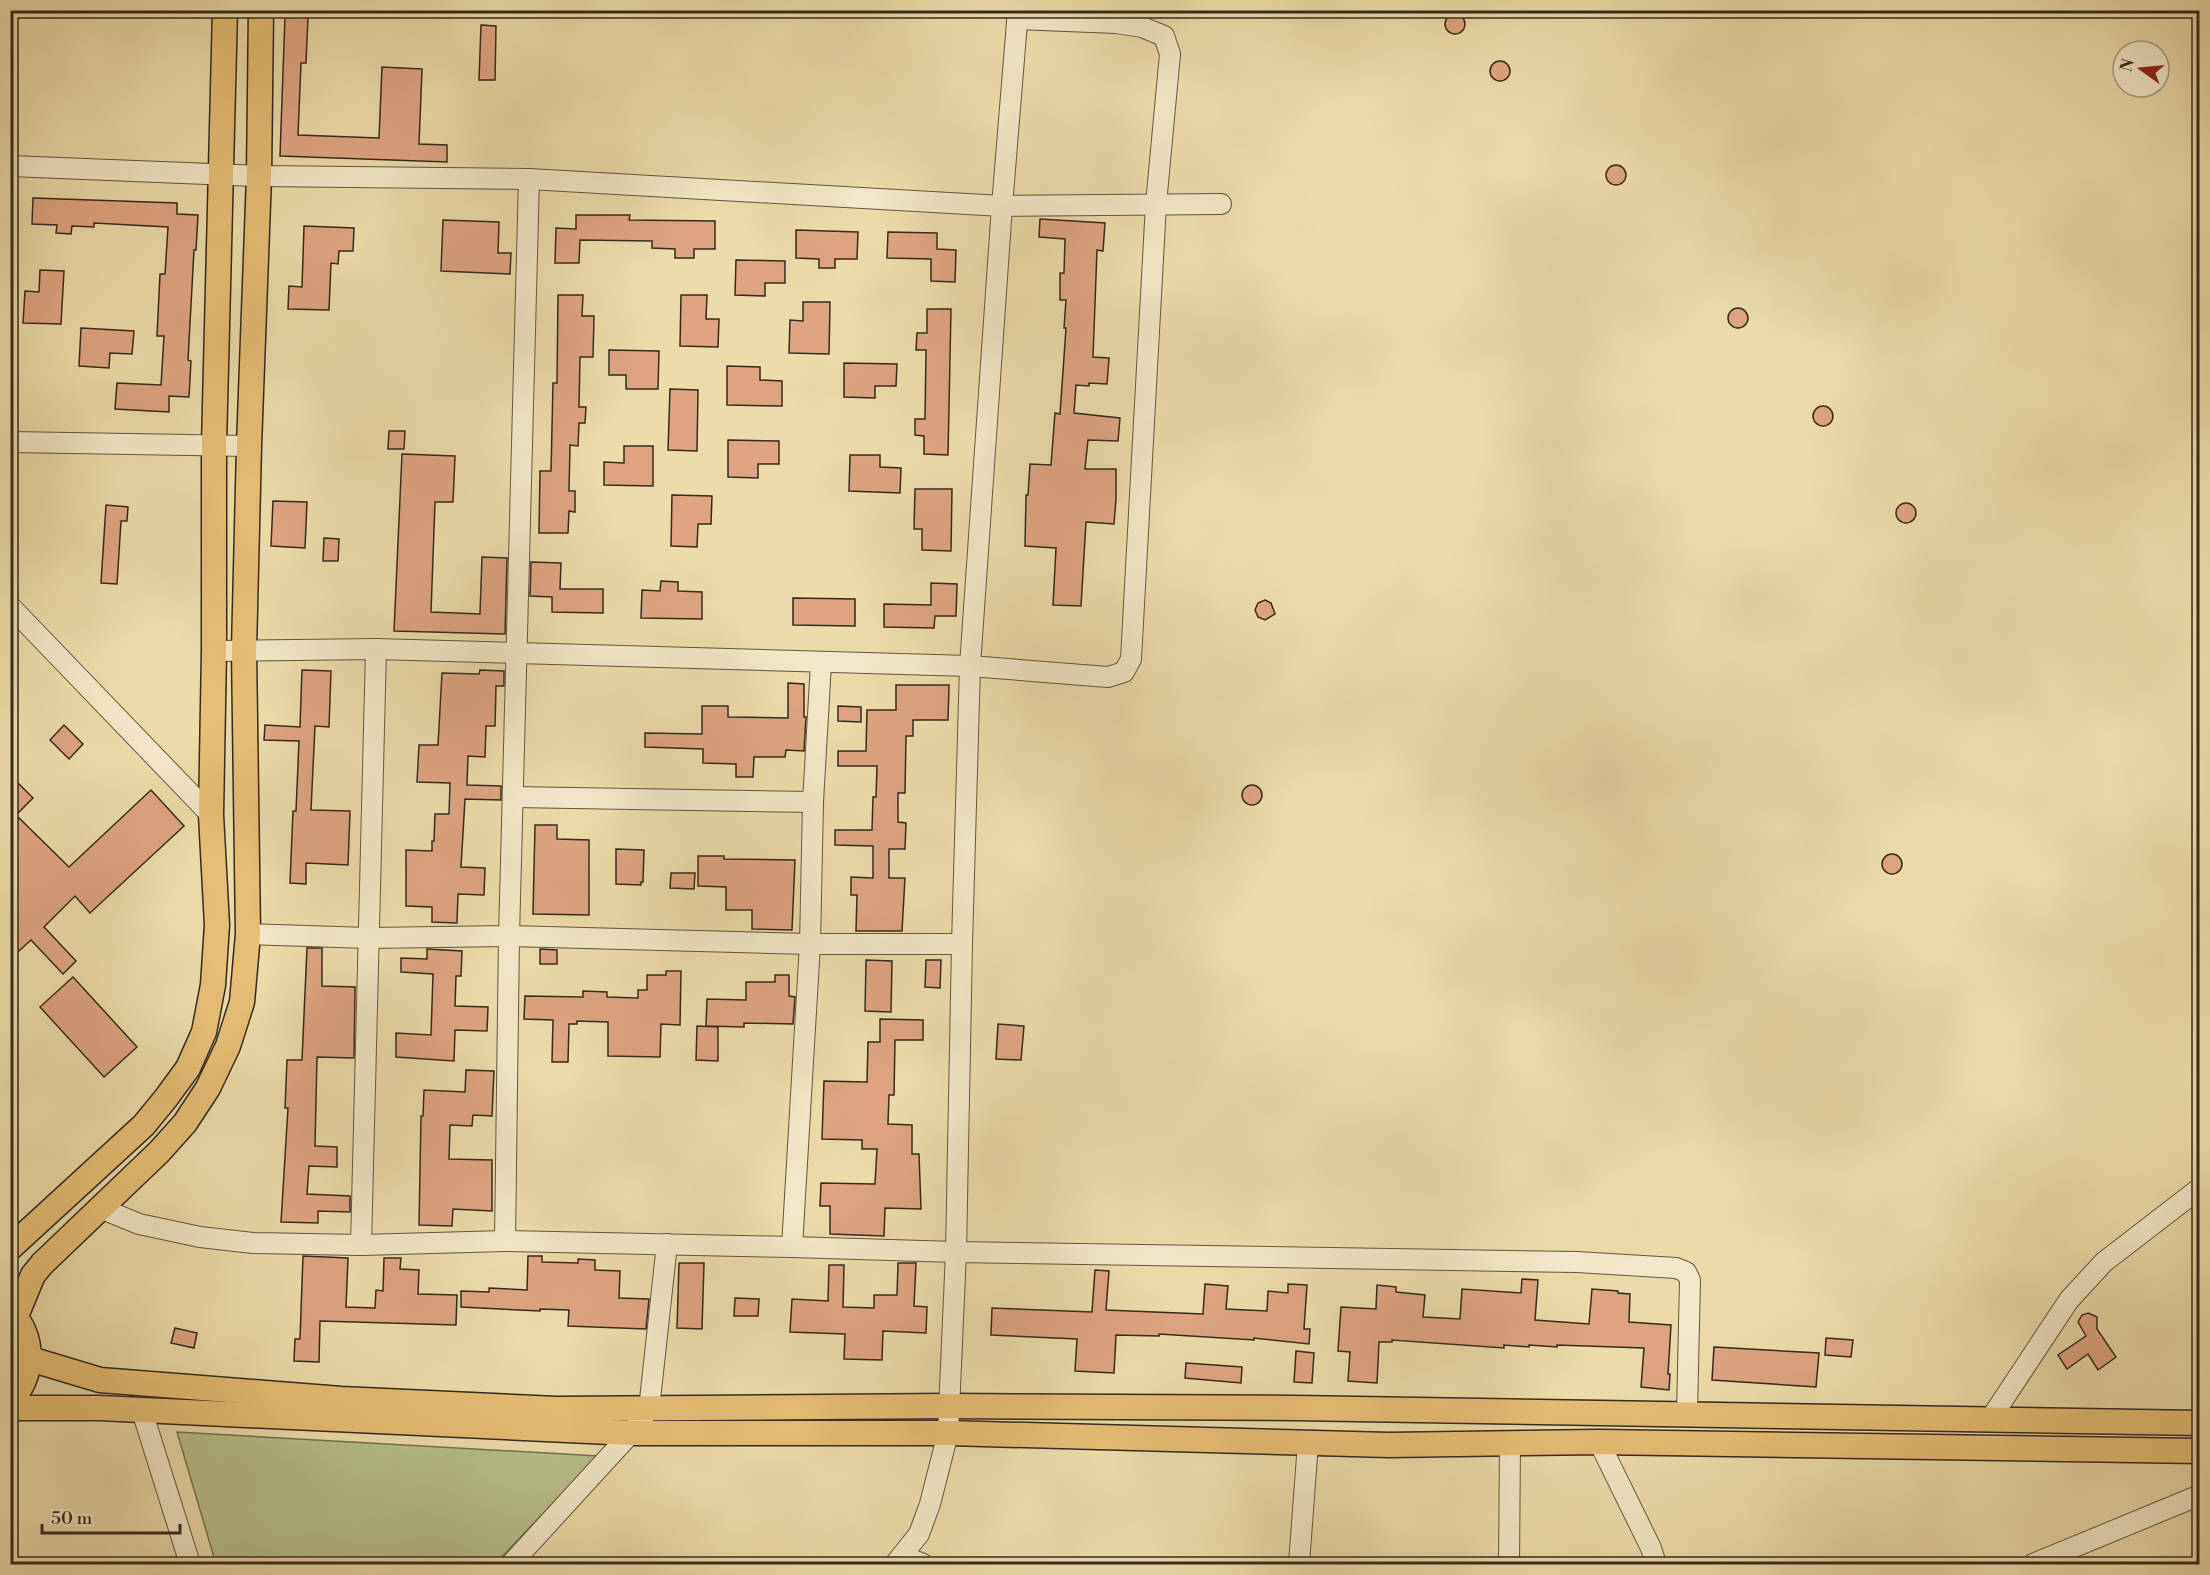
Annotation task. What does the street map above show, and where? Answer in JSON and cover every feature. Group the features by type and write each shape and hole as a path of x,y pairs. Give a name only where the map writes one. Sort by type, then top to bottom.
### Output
{"main road":[{"path":"10,1248 144,1125 182,1076 204,1032 213,985 217,925 211,815 214,445 225,10"},
{"path":"10,1401 20,1392 29,1369 29,1344 13,1314 33,1275 178,1130 208,1088 228,1046 242,1002 248,934 244,650 259,176 261,10"},
{"path":"215,962 246,961"},
{"path":"30,1359 100,1380 341,1399 556,1409 949,1406 1295,1408 2199,1423"},
{"path":"10,1408 99,1408 631,1433 948,1433 1389,1445 1599,1442 2199,1450"}],"street":[{"path":"214,651 376,650 970,666 1108,677 1124,672 1131,659 1156,204 1170,54 1164,36 1142,27 1116,23 1017,15 970,666 956,1252 948,1433 930,1504 919,1534 899,1560 923,1564"},
{"path":"10,166 259,176 529,179 1002,206 1221,204"},
{"path":"505,1241 509,936 529,179"},
{"path":"10,442 249,446"},
{"path":"10,606 211,815"},
{"path":"361,1245 376,650"},
{"path":"792,1247 810,944 813,802 822,663"},
{"path":"513,797 813,802"},
{"path":"248,934 368,938 509,936 810,944 962,944"},
{"path":"1991,1418 2076,1293 2104,1262 2199,1188"},
{"path":"100,1208 139,1224 200,1238 253,1242 361,1245 505,1241 956,1252 1577,1262 1676,1268 1686,1272 1690,1280 1687,1413"},
{"path":"511,1564 631,1433 649,1409 667,1244"},
{"path":"142,1411 190,1564"},
{"path":"1599,1442 1651,1548 1656,1564"},
{"path":"1299,1564 1308,1443"},
{"path":"1509,1564 1510,1443"},
{"path":"2033,1564 2199,1495"}],"green space":[{"path":"177,1432 598,1456 495,1564 216,1564"}],"building":[{"path":"1455,14 1462,17 1465,24 1462,31 1455,34 1448,31 1445,24 1448,17"},
{"path":"285,16 308,17 306,63 301,63 298,135 379,138 382,67 422,69 419,144 447,145 447,162 280,156"},
{"path":"481,25 496,26 495,80 479,80"},
{"path":"1500,61 1507,64 1510,71 1507,78 1500,81 1493,78 1490,71 1493,64"},
{"path":"1616,165 1623,168 1626,175 1623,182 1616,185 1609,182 1606,175 1609,168"},
{"path":"33,198 177,203 177,214 198,215 188,360 191,361 189,397 169,396 169,412 115,409 117,383 161,385 164,336 157,336 160,274 165,274 168,227 94,223 94,227 72,226 71,234 56,233 57,225 32,224"},
{"path":"576,215 630,215 629,220 715,221 715,249 694,249 694,258 675,258 675,249 652,248 652,241 580,240 579,263 555,263 556,228 576,229"},
{"path":"1040,219 1105,223 1103,251 1097,250 1093,357 1109,358 1107,384 1076,385 1074,413 1120,418 1118,441 1088,440 1085,469 1116,469 1116,499 1114,524 1086,522 1081,606 1053,605 1056,548 1025,546 1026,495 1028,495 1030,464 1051,465 1055,413 1060,414 1066,328 1064,328 1066,300 1060,300 1060,273 1064,273 1065,239 1039,237"},
{"path":"443,220 499,222 498,253 511,253 510,274 441,271"},
{"path":"304,226 354,228 353,251 339,251 338,264 331,263 329,310 288,309 289,286 302,287"},
{"path":"796,230 858,232 857,259 835,259 835,268 819,268 819,259 796,258"},
{"path":"888,232 937,233 937,249 956,250 955,282 931,281 931,259 887,258"},
{"path":"736,260 785,261 785,283 765,283 765,296 735,295"},
{"path":"40,270 64,271 61,324 23,323 25,291 39,292"},
{"path":"558,295 583,295 582,316 594,316 593,357 580,357 579,407 586,407 585,423 579,423 578,446 570,445 569,491 575,491 575,512 569,511 568,533 539,533 540,471 551,471 553,383 557,383"},
{"path":"681,295 707,295 706,319 719,319 718,347 680,346"},
{"path":"803,302 830,302 829,354 789,353 790,320 803,321"},
{"path":"1738,308 1745,311 1748,318 1745,325 1738,328 1731,325 1728,318 1731,311"},
{"path":"927,309 951,309 948,455 924,454 924,436 915,435 915,419 925,419 926,350 916,350 917,333 927,333"},
{"path":"81,328 134,331 132,354 110,353 109,368 79,366"},
{"path":"609,350 659,351 658,389 626,389 626,375 609,375"},
{"path":"844,363 897,364 896,386 875,386 875,398 844,397"},
{"path":"727,366 760,367 760,380 782,381 782,406 727,405"},
{"path":"670,389 698,390 697,451 668,450"},
{"path":"1823,406 1830,409 1833,416 1830,423 1823,426 1816,423 1813,416 1816,409"},
{"path":"389,431 405,431 404,449 388,449"},
{"path":"728,440 779,441 779,464 758,464 758,478 728,477"},
{"path":"624,446 653,446 653,486 604,485 604,462 624,463"},
{"path":"402,454 455,456 453,502 435,502 431,612 480,614 482,557 507,558 505,634 394,631"},
{"path":"850,455 880,455 880,467 901,468 900,493 849,491"},
{"path":"915,489 952,489 951,551 922,550 922,529 914,529"},
{"path":"672,495 712,496 711,524 698,524 697,547 671,546"},
{"path":"273,501 307,502 305,548 271,546"},
{"path":"1906,503 1913,506 1916,513 1913,520 1906,523 1899,520 1896,513 1899,506"},
{"path":"106,505 128,507 127,521 121,521 117,584 101,583"},
{"path":"324,538 339,539 338,561 323,561"},
{"path":"531,562 561,563 560,589 603,589 603,613 552,612 552,597 530,596"},
{"path":"661,581 678,582 678,591 702,592 702,619 641,618 642,590 660,591"},
{"path":"931,583 957,584 956,616 935,616 934,628 884,627 884,604 931,605"},
{"path":"793,598 855,599 855,626 793,625"},
{"path":"1265,600 1271,603 1275,614 1265,620 1258,617 1255,610 1258,603"},
{"path":"302,670 331,671 329,727 315,726 311,810 350,811 348,865 306,863 306,884 290,883 299,741 264,740 265,725 300,727"},
{"path":"480,670 504,671 504,686 496,686 495,726 486,726 485,757 468,756 467,785 501,786 501,800 465,799 461,867 485,868 484,895 458,894 457,923 432,922 432,907 406,906 406,850 432,851 435,814 449,814 450,783 417,782 419,745 438,745 442,673 479,674"},
{"path":"788,683 804,684 804,717 806,717 804,751 786,750 785,757 754,757 753,777 736,777 736,764 703,763 703,749 645,747 645,733 702,734 702,706 728,706 728,717 788,718"},
{"path":"896,685 949,685 948,720 913,720 913,736 906,736 905,793 898,793 898,822 906,823 905,849 889,849 889,878 905,878 902,931 856,931 857,895 851,895 851,877 873,878 873,846 835,845 835,830 872,830 877,766 838,766 838,751 866,751 867,710 896,710"},
{"path":"838,706 861,707 861,722 838,721"},
{"path":"64,725 83,744 69,759 50,740"},
{"path":"10,775 33,798 16,815 69,867 151,790 184,826 90,913 75,896 44,927 76,961 63,974 31,940 10,959"},
{"path":"1252,785 1259,788 1262,795 1259,802 1252,805 1245,802 1242,795 1245,788"},
{"path":"535,825 557,825 557,839 589,840 589,915 533,914"},
{"path":"616,849 644,850 641,885 616,884"},
{"path":"1892,854 1899,857 1902,864 1899,871 1892,874 1885,871 1882,864 1885,857"},
{"path":"698,856 724,856 724,859 795,860 792,930 752,929 752,910 726,910 726,887 698,886"},
{"path":"671,873 695,873 694,889 670,888"},
{"path":"307,948 322,948 322,986 355,987 354,1058 317,1057 315,1146 337,1147 337,1167 309,1166 307,1194 350,1196 350,1212 318,1211 318,1223 281,1222 288,1108 285,1108 287,1060 302,1060"},
{"path":"427,949 462,951 461,976 456,976 455,1006 488,1007 487,1031 455,1030 454,1061 396,1057 396,1033 431,1035 433,974 401,972 401,958 427,959"},
{"path":"540,949 557,950 557,964 540,964"},
{"path":"866,960 892,961 891,1012 865,1011"},
{"path":"926,960 941,960 940,988 925,987"},
{"path":"666,971 681,971 680,1025 661,1024 660,1057 608,1056 608,1022 577,1021 577,1024 569,1024 568,1062 552,1062 553,1020 524,1019 525,996 583,997 583,991 607,992 607,997 638,998 638,990 647,990 647,975 666,975"},
{"path":"775,975 789,975 789,996 795,997 793,1024 744,1023 744,1027 706,1026 707,999 746,1000 746,982 775,982"},
{"path":"73,977 137,1047 104,1077 40,1007"},
{"path":"880,1019 923,1020 923,1040 895,1040 894,1095 889,1095 888,1124 912,1125 912,1154 919,1154 921,1209 885,1208 884,1236 830,1234 830,1206 820,1206 821,1183 875,1184 877,1149 862,1149 862,1140 822,1139 824,1081 867,1082 868,1042 880,1042"},
{"path":"998,1024 1024,1026 1021,1060 996,1059"},
{"path":"697,1026 718,1027 718,1061 696,1060"},
{"path":"466,1070 494,1071 492,1116 473,1115 472,1126 450,1125 449,1159 492,1160 492,1211 453,1209 452,1226 419,1225 421,1116 423,1116 424,1090 465,1092"},
{"path":"303,1256 348,1258 346,1307 375,1308 376,1290 383,1291 384,1258 401,1258 400,1269 419,1270 418,1294 457,1295 456,1325 320,1321 319,1362 294,1361 295,1339 300,1339"},
{"path":"528,1256 542,1256 542,1262 578,1263 578,1259 595,1260 595,1270 620,1271 619,1298 649,1299 646,1329 568,1326 569,1310 540,1309 540,1311 461,1307 461,1291 489,1292 489,1288 527,1290"},
{"path":"679,1263 704,1263 702,1329 677,1328"},
{"path":"898,1263 916,1263 914,1306 927,1307 926,1333 883,1331 882,1360 844,1359 845,1334 790,1332 792,1299 828,1301 829,1265 844,1265 843,1307 874,1308 874,1295 897,1295"},
{"path":"1095,1270 1109,1271 1106,1310 1203,1314 1205,1284 1228,1286 1226,1309 1267,1311 1268,1291 1288,1293 1288,1284 1307,1285 1304,1329 1310,1329 1309,1344 1254,1338 1254,1340 1159,1334 1159,1336 1116,1335 1114,1373 1075,1371 1077,1339 991,1335 992,1308 1092,1312"},
{"path":"1522,1279 1538,1280 1535,1320 1589,1324 1592,1289 1630,1294 1629,1322 1671,1325 1669,1390 1641,1387 1644,1348 1504,1345 1504,1348 1392,1340 1392,1342 1379,1342 1377,1383 1348,1381 1350,1352 1338,1351 1341,1307 1376,1309 1377,1285 1396,1287 1396,1292 1425,1295 1423,1317 1460,1319 1462,1289 1521,1293"},
{"path":"735,1298 759,1299 758,1316 734,1316"},
{"path":"2088,1313 2097,1317 2097,1329 2116,1357 2098,1370 2088,1354 2067,1369 2058,1355 2086,1336 2078,1322 2082,1315"},
{"path":"175,1328 197,1333 194,1348 171,1343"},
{"path":"1826,1338 1853,1340 1851,1357 1825,1355"},
{"path":"1714,1347 1819,1353 1816,1387 1712,1380"},
{"path":"1296,1351 1314,1353 1312,1383 1294,1382"},
{"path":"1186,1363 1242,1367 1241,1383 1185,1378"}]}
